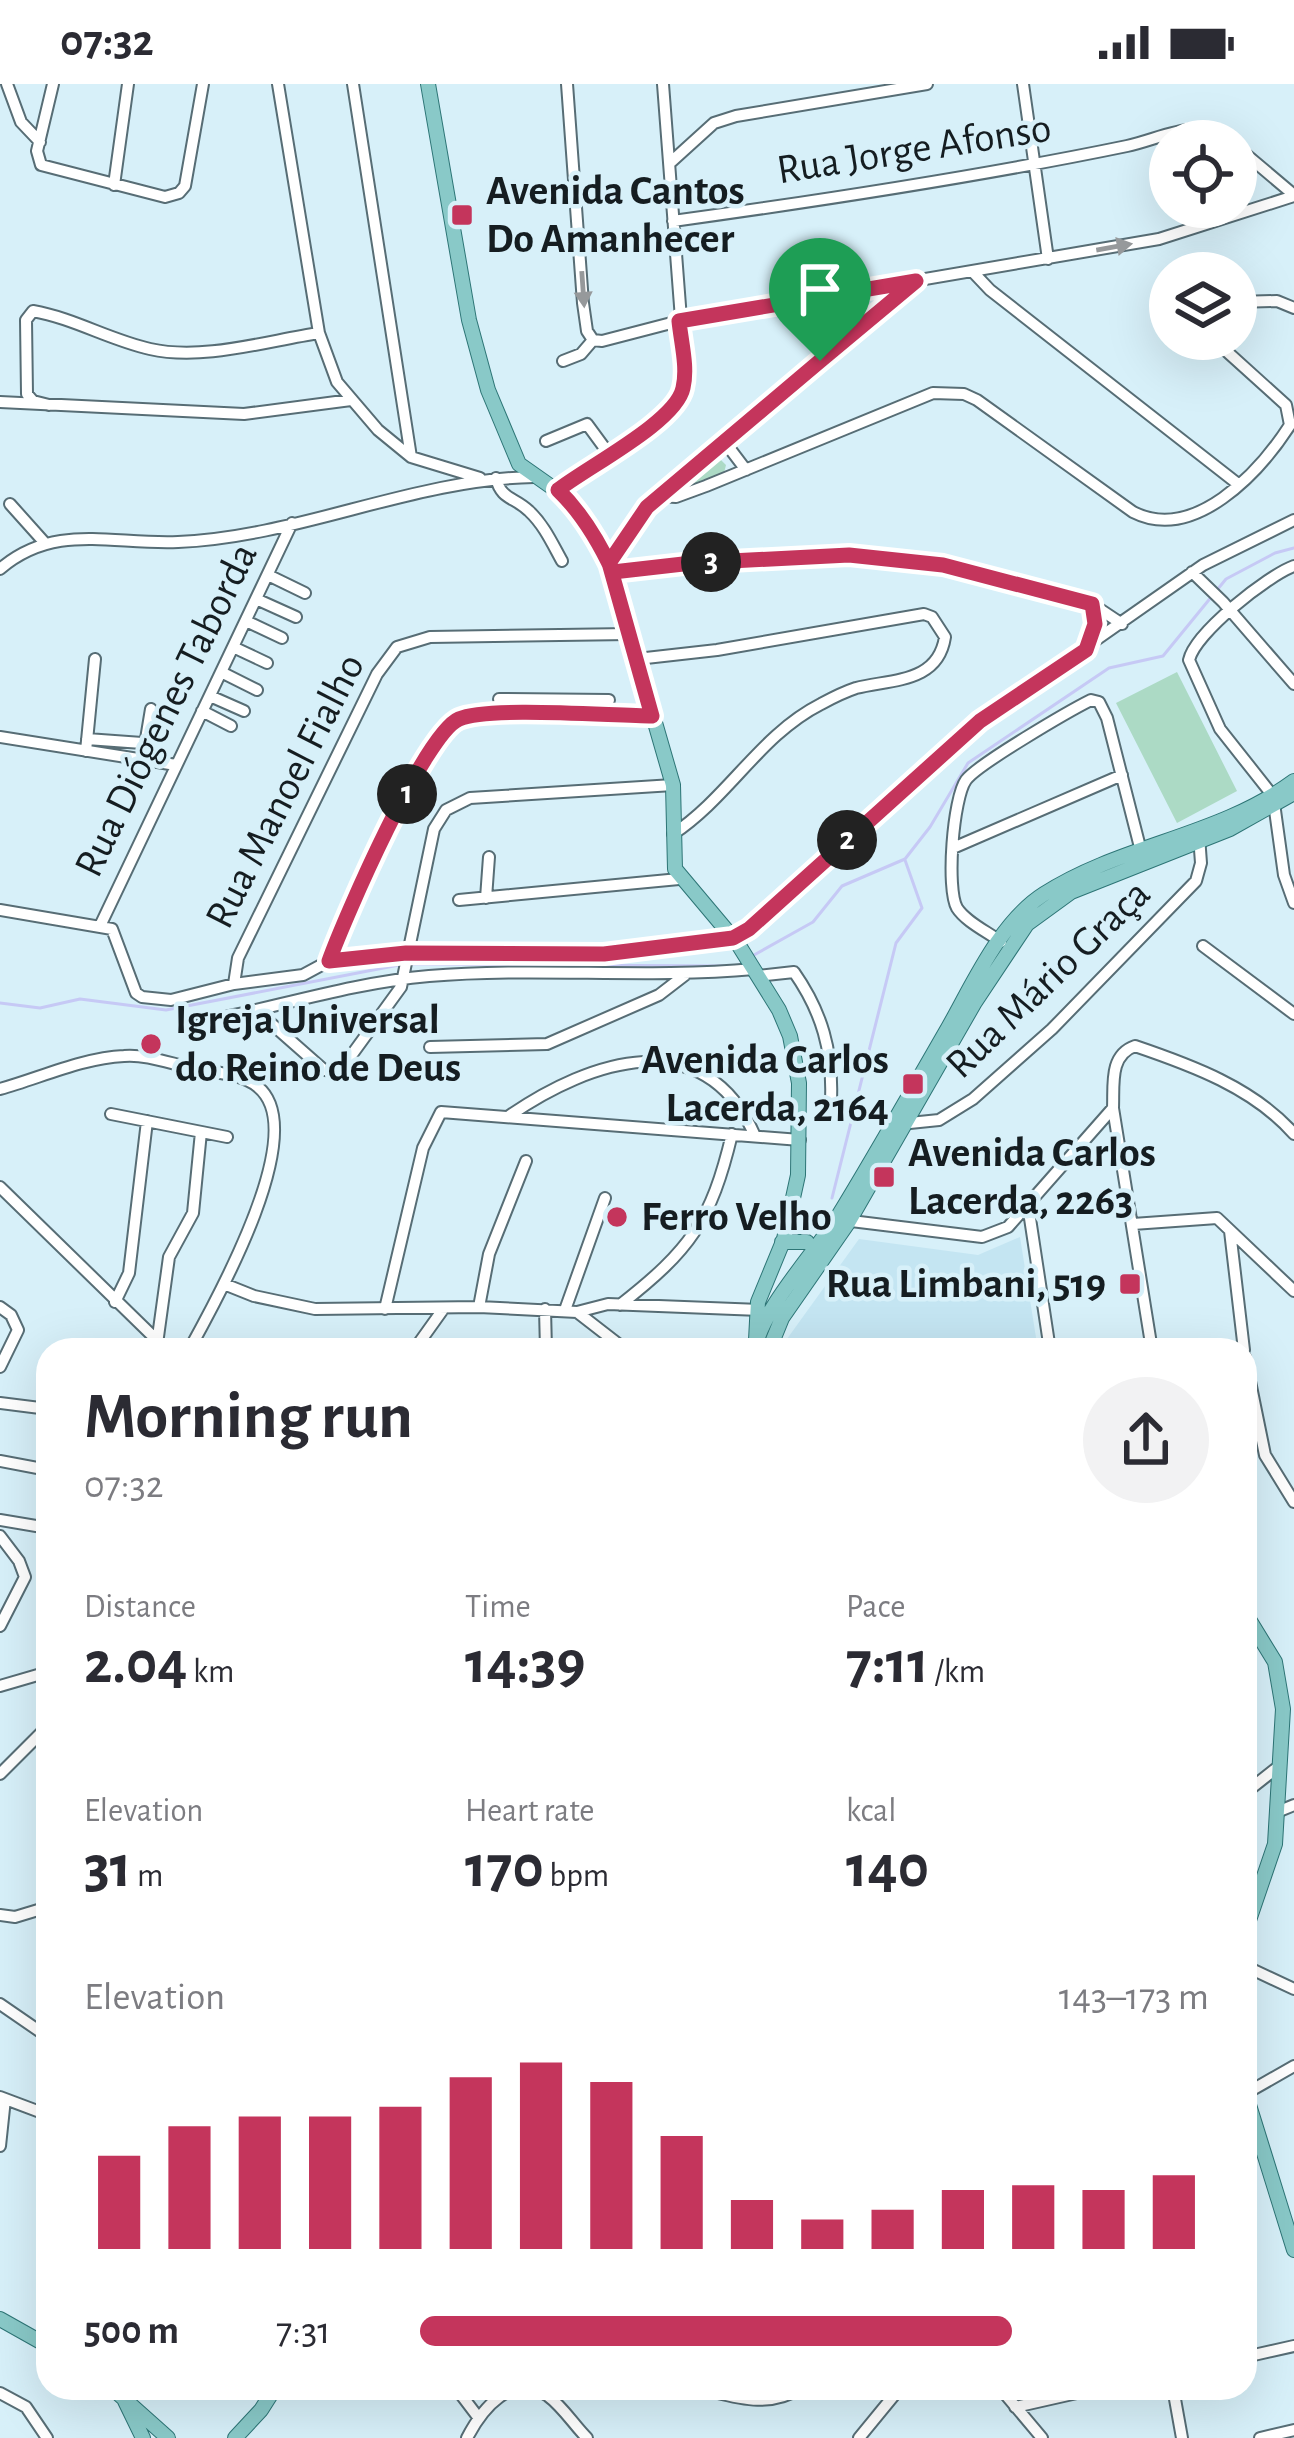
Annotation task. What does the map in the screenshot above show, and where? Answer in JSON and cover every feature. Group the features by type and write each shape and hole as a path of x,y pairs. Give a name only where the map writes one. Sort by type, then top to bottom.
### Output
{"main road":[{"path":"428,84 479,362 515,456 534,477 558,490 611,568 673,785 672,859 679,879 735,941 790,1036 799,1083 798,1175 766,1284 764,1297 771,1315"},
{"path":"1274,801 1294,782"},
{"path":"763,1338 771,1315 814,1252 843,1220 1019,916 1044,895 1200,838 1294,793"},
{"path":"790,1214 798,1235 814,1252"},
{"path":"782,1242 814,1252"},
{"path":"1257,1633 1275,1662 1288,1703 1278,1769 1275,1844 1257,1887"},
{"path":"1257,2131 1294,2246"},
{"path":"0,2319 36,2339"},
{"path":"122,2400 143,2438"},
{"path":"126,2400 168,2438"},
{"path":"235,2438 267,2400"}],"street":[{"path":"7,84 21,122 40,142"},
{"path":"53,84 36,158 41,165 165,197 179,194 185,186 202,84"},
{"path":"114,185 128,84"},
{"path":"278,84 319,333 337,382 392,444 411,457 489,479 543,527 562,561"},
{"path":"353,84 411,457"},
{"path":"566,84 583,303 593,340"},
{"path":"558,490 680,399 685,371 663,84"},
{"path":"671,163 714,123 736,116 927,84"},
{"path":"1023,84 1048,259"},
{"name":"Rua Jorge Afonso","path":"673,221 1034,163 1149,139"},
{"name":"Rua Jorge Afonso","path":"1257,163 1294,195"},
{"path":"563,361 581,354 593,340 1159,239 1294,195"},
{"path":"972,271 1238,484"},
{"path":"611,568 636,522 658,496 916,281"},
{"path":"1257,301 1277,301 1294,308"},
{"path":"49,405 33,401 28,394 29,313 39,312 171,352 319,333"},
{"path":"658,496 676,496 945,392 977,400 1133,512 1151,520 1181,521 1238,484 1286,432 1291,418 1280,398 1237,360"},
{"path":"0,402 244,414 351,400"},
{"path":"546,441 587,424 608,454"},
{"path":"724,441 746,470"},
{"path":"0,569 44,542 68,538 175,542 292,524 489,479 534,477"},
{"path":"10,504 44,542"},
{"path":"0,910 100,926 117,935 131,985 142,997 171,1000 234,984 303,975 329,961 604,954 735,941 980,721 1192,572 1294,520"},
{"name":"Rua Diógenes Taborda","path":"100,926 292,524"},
{"path":"611,568 849,555 943,565 1092,604 1122,624"},
{"path":"1294,566 1227,606 1189,660 1220,729 1274,801 1279,849 1294,903"},
{"path":"1192,572 1294,684"},
{"path":"268,575 304,593"},
{"path":"256,599 296,616"},
{"path":"1086,650 1095,624 1092,604"},
{"path":"637,658 717,650 924,614 932,617 944,635 939,661 925,672 850,690 790,722 673,834"},
{"path":"246,621 282,638"},
{"name":"Rua Manoel Fialho","path":"234,984 238,958 377,674 398,647 430,637 629,634"},
{"path":"233,647 267,663"},
{"path":"86,745 94,659"},
{"path":"221,672 257,691"},
{"path":"210,695 244,711"},
{"path":"580,697 584,716"},
{"path":"499,699 609,700"},
{"path":"1005,944 958,909 952,890 959,800 966,780 1091,700 1099,702 1108,718 1142,856"},
{"path":"86,745 146,740 151,710"},
{"path":"202,711 231,726"},
{"path":"329,961 420,767 444,728 479,714 652,716"},
{"path":"0,737 86,745 176,765"},
{"path":"953,848 1122,775"},
{"path":"256,1011 333,1073 345,1066 382,1017 402,977 434,829 450,806 470,798 673,785"},
{"name":"Rua Mário Graça","path":"900,1124 922,1125 955,1113 1052,1029 1196,881 1200,838"},
{"path":"486,898 489,857"},
{"path":"459,899 679,879"},
{"path":"1203,946 1292,1008"},
{"path":"202,1022 402,977 794,972 826,1032 831,1100"},
{"path":"430,1047 547,1044 659,995 686,975"},
{"path":"1150,1338 1113,1108 1118,1060 1135,1046 1200,1070 1253,1099 1294,1133"},
{"path":"0,1089 131,1055 240,1078 257,1086 273,1109 274,1142 259,1200 224,1284 195,1338"},
{"path":"509,1116 552,1089 656,1059 683,1064 719,1084 742,1110 755,1136"},
{"path":"843,1220 982,1237 1009,1227 1113,1108"},
{"path":"387,1309 416,1174 435,1119 442,1112 800,1140"},
{"path":"111,1114 227,1137"},
{"path":"115,1302 129,1273 147,1121"},
{"path":"163,1338 169,1256 193,1213 201,1132"},
{"path":"620,1305 690,1244 713,1199 732,1134"},
{"path":"479,1307 489,1254 526,1161"},
{"path":"0,1186 153,1338"},
{"path":"571,1311 605,1198"},
{"path":"1028,1205 1048,1338"},
{"path":"1133,1224 1215,1217 1294,1291"},
{"path":"1231,1231 1243,1338"},
{"path":"224,1284 254,1296 315,1309 571,1311 608,1304 771,1315"},
{"path":"0,1306 18,1325 0,1367"},
{"path":"423,1338 444,1308"},
{"path":"545,1309 546,1338"},
{"path":"571,1311 609,1338"},
{"path":"0,1402 36,1407"},
{"path":"1257,1414 1265,1455 1294,1502"},
{"path":"0,1461 36,1468"},
{"path":"0,1520 36,1526"},
{"path":"0,1536 25,1577 0,1626"},
{"path":"0,1686 36,1676"},
{"path":"0,1774 36,1738"},
{"path":"1257,1784 1278,1769 1294,1783"},
{"path":"1277,1812 1294,1805"},
{"path":"0,1915 11,1918 36,1911"},
{"path":"1257,1972 1294,1989"},
{"path":"0,2004 36,2030"},
{"path":"1257,2090 1294,2066"},
{"path":"0,2146 3,2098 36,2110"},
{"path":"1278,2197 1294,2190"},
{"path":"1257,2354 1294,2346"},
{"path":"0,2393 26,2408 47,2438"},
{"path":"465,2400 478,2417"},
{"path":"467,2438 495,2400"},
{"path":"553,2400 586,2438"},
{"path":"859,2438 890,2400"},
{"path":"1009,2400 1042,2438"},
{"path":"1015,2407 1046,2400"},
{"path":"1175,2400 1182,2438"},
{"path":"1260,2438 1294,2430"}],"shaded area":[{"path":"1020,1237 1036,1338 788,1338 859,1239 978,1255"}],"green space":[{"path":"714,453 726,465 724,473 670,495 669,491"},
{"path":"1177,672 1237,791 1177,823 1116,703"}],"waterway":[{"path":"754,955 813,922 842,886 905,859 968,763 1109,668 1163,656 1226,579 1294,548"},
{"path":"832,1198 896,943 922,908 905,860"},
{"path":"409,964 723,966"},
{"path":"0,1003 40,1008 80,999 166,1010 399,965"}],"place":[{"name":"Avenida Cantos Do Amanhecer","path":"462,215"},
{"name":"Igreja Universal do Reino de Deus","path":"151,1044"},
{"name":"Avenida Carlos Lacerda, 2164","path":"913,1084"},
{"name":"Avenida Carlos Lacerda, 2263","path":"884,1177"},
{"name":"Ferro Velho","path":"617,1217"},
{"name":"Rua Limbani, 519","path":"1130,1284"}],"route":[{"path":"820,361 647,507 609,563 613,572 652,716 479,714 449,724 420,767 329,961 406,953 604,954 733,938 749,929 980,721 1086,650 1095,624 1092,604 943,565 828,554 613,572 558,490 680,399 685,371 679,321 916,281 820,361"}]}
